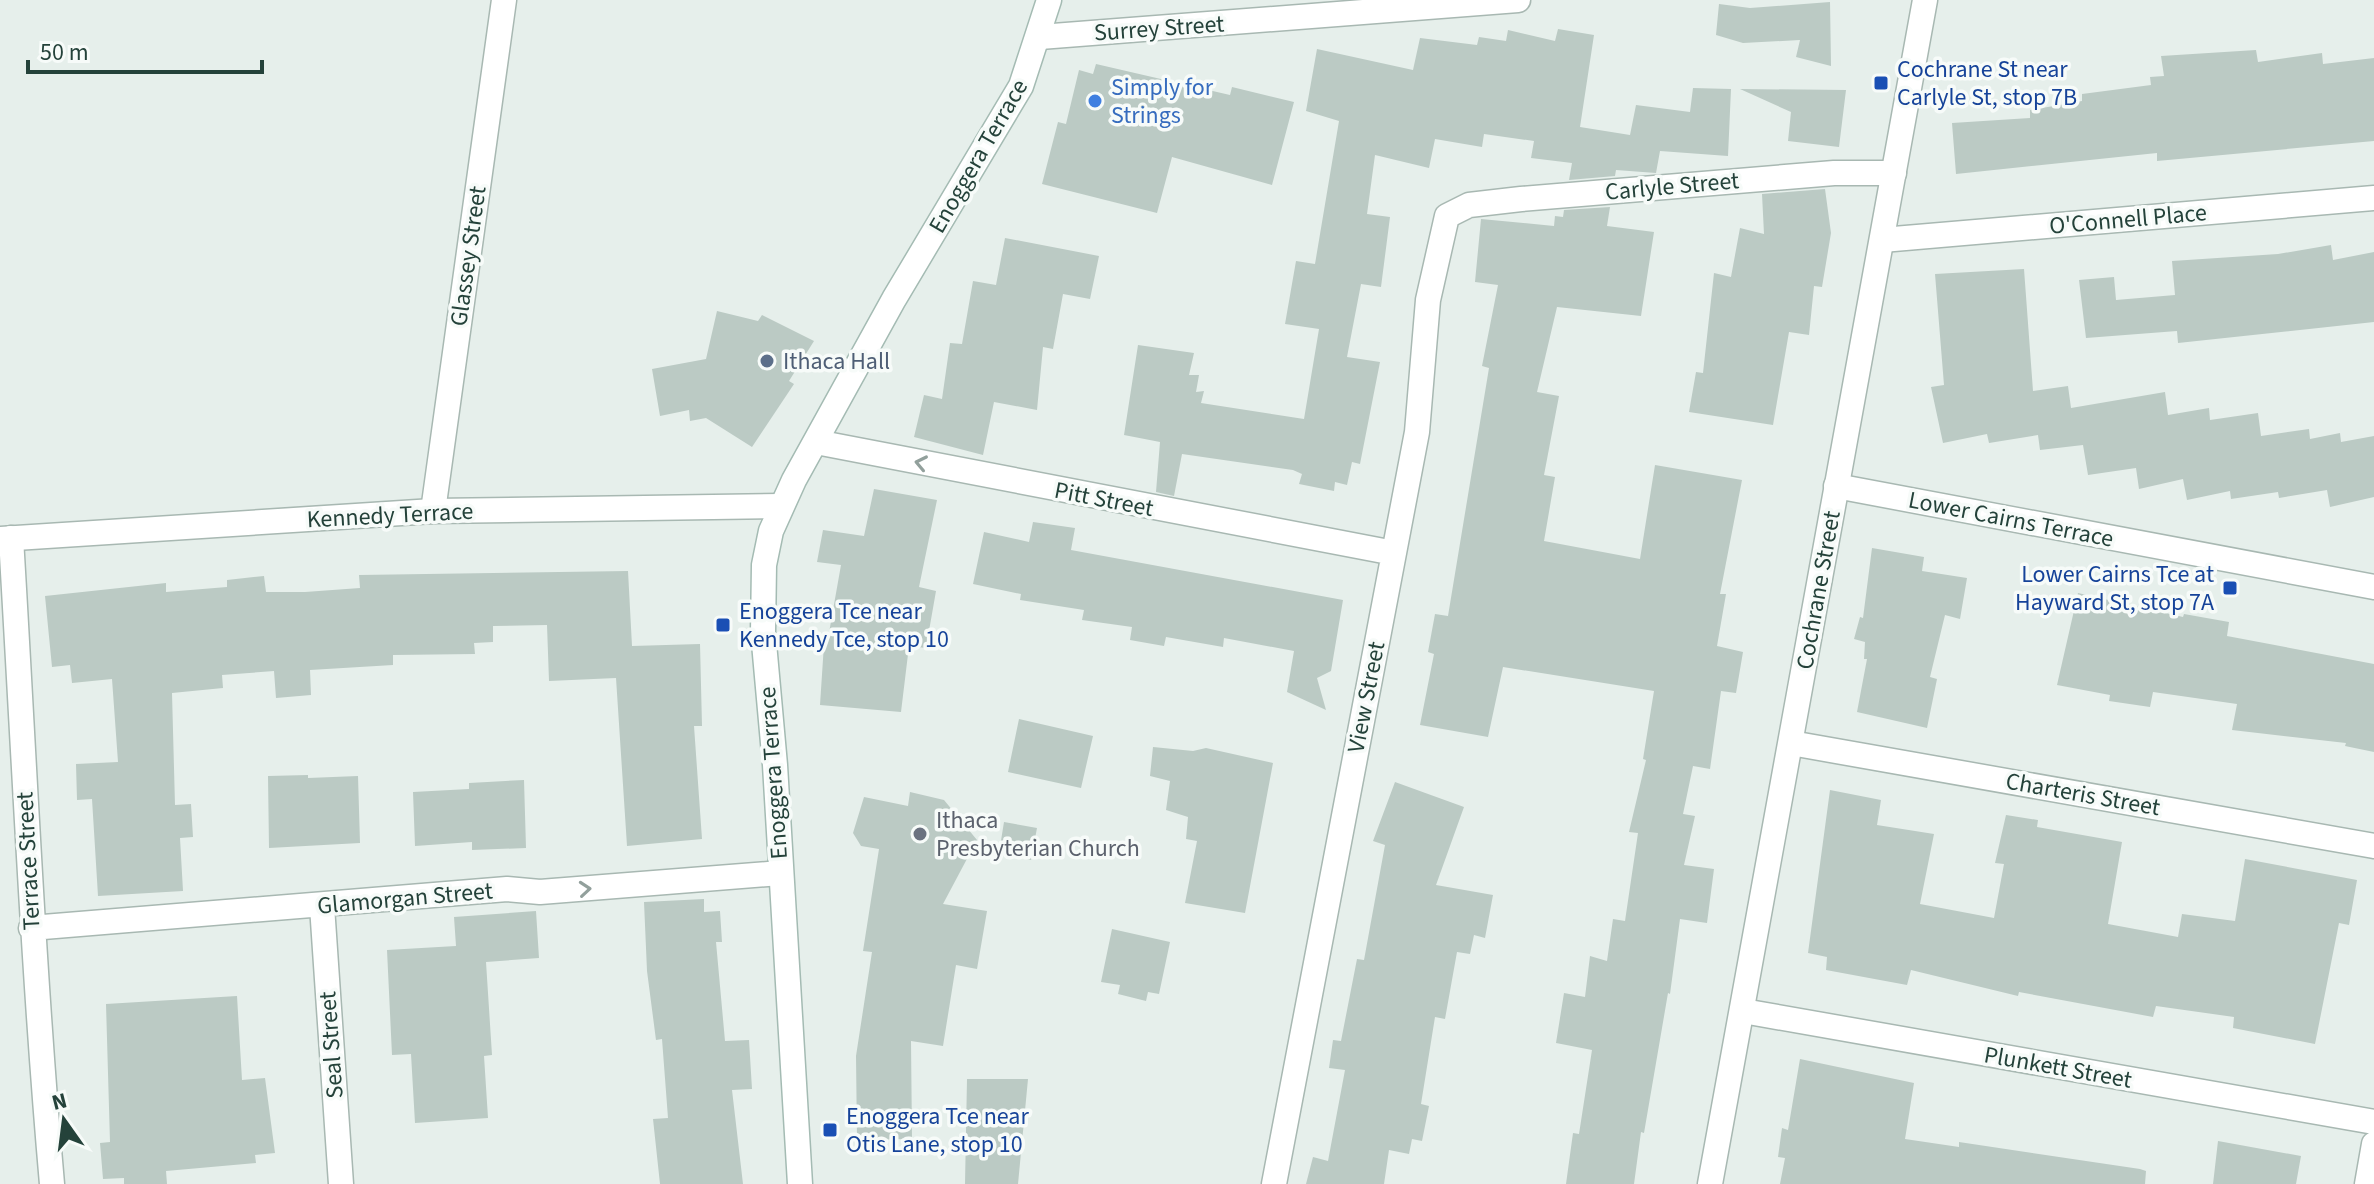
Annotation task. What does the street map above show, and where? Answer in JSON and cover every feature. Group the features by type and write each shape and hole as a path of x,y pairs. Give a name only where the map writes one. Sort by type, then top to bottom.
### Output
{"street":[{"name":"Glassey Street","path":"433,511 504,0"},
{"name":"Enoggera Terrace","path":"800,1184 762,591 768,543 781,506 894,299 1021,86 1040,37 1049,0"},
{"name":"Surrey Street","path":"1040,37 1518,0"},
{"name":"Cochrane Street","path":"1711,1182 1925,0"},
{"name":"Carlyle Street","path":"1452,211 1469,205 1537,198 1834,173 1894,173"},
{"name":"O'Connell Place","path":"1882,240 2374,198"},
{"name":"View Street","path":"1274,1184 1417,432 1428,300 1443,223 1452,211"},
{"name":"Pitt Street","path":"816,442 1394,553"},
{"name":"Lower Cairns Terrace","path":"1836,486 2374,587"},
{"name":"Kennedy Terrace","path":"5,539 433,511 781,506"},
{"name":"Terrace Street","path":"5,539 24,738 31,928 52,1184"},
{"name":"Charteris Street","path":"1791,743 2374,846"},
{"name":"Glamorgan Street","path":"31,928 507,889 540,892 780,873"},
{"name":"Seal Street","path":"322,906 341,1184"},
{"name":"Plunkett Street","path":"1743,1011 2374,1122"},
{"path":"2367,1184 2374,1144"}],"building":[{"path":"1830,2 1831,66 1796,57 1800,40 1743,43 1716,35 1719,4 1750,8"},
{"path":"1558,29 1594,35 1580,127 1630,135 1636,105 1690,112 1693,88 1731,89 1728,156 1660,151 1656,173 1616,170 1615,176 1569,180 1572,163 1531,158 1534,141 1484,134 1482,147 1435,139 1429,168 1375,155 1367,214 1390,217 1381,287 1361,284 1347,357 1380,362 1360,464 1352,462 1347,485 1335,482 1334,491 1299,484 1302,474 1293,470 1182,454 1174,496 1156,492 1160,442 1124,435 1138,345 1194,353 1189,375 1199,375 1196,392 1204,391 1201,403 1304,419 1319,329 1285,324 1296,261 1315,264 1339,121 1306,111 1317,49 1413,70 1420,38 1477,45 1479,37 1506,41 1508,30 1555,41"},
{"path":"2256,50 2258,62 2322,53 2323,64 2374,58 2374,141 2157,161 2157,153 1956,174 1952,123 2030,118 2030,110 2082,101 2082,94 2151,85 2150,77 2164,76 2161,56"},
{"path":"1096,64 1230,95 1232,87 1294,102 1272,185 1172,157 1157,213 1042,184 1058,122 1066,124 1079,70 1093,74"},
{"path":"1740,89 1846,90 1839,147 1788,141 1791,112"},
{"path":"1825,189 1831,233 1822,287 1814,286 1809,335 1789,332 1773,425 1689,412 1696,372 1703,373 1714,273 1731,277 1740,228 1764,234 1762,194"},
{"path":"1610,207 1607,226 1654,232 1641,316 1557,307 1537,392 1559,396 1544,475 1555,477 1544,541 1640,559 1655,465 1742,480 1720,594 1726,594 1717,646 1743,652 1736,693 1721,691 1710,769 1693,766 1683,814 1695,816 1684,865 1714,869 1707,923 1680,919 1670,994 1644,1133 1641,1132 1634,1184 1566,1184 1573,1133 1579,1134 1592,1050 1556,1043 1564,993 1585,997 1590,956 1607,961 1613,919 1625,921 1638,833 1629,832 1646,760 1643,759 1654,691 1503,667 1488,737 1420,725 1434,654 1428,652 1435,614 1448,616 1489,368 1482,366 1498,285 1475,282 1481,219 1554,226 1555,216 1563,217 1564,210"},
{"path":"1005,238 1099,256 1090,299 1063,294 1053,349 1043,347 1037,410 994,402 983,455 914,437 924,395 942,399 950,343 962,344 973,281 996,285"},
{"path":"2331,245 2333,260 2374,252 2374,322 2178,343 2177,331 2086,338 2079,280 2114,277 2116,300 2175,295 2172,261 2278,254"},
{"path":"2024,269 2033,391 2068,386 2071,408 2165,392 2168,415 2209,408 2210,420 2258,413 2261,436 2309,429 2310,439 2340,433 2341,442 2374,436 2374,497 2330,507 2327,490 2279,498 2278,492 2231,499 2230,491 2187,500 2183,479 2139,489 2136,468 2088,475 2083,445 2040,450 2038,435 1989,443 1987,434 1943,443 1931,387 1944,385 1935,274"},
{"path":"717,311 758,321 762,315 814,341 789,381 794,384 752,447 706,418 690,421 689,410 660,416 652,369 706,359"},
{"path":"874,489 937,500 919,587 936,591 926,648 909,646 901,712 820,705 824,644 827,644 841,565 817,562 823,530 864,536"},
{"path":"1033,522 1075,528 1071,550 1343,600 1331,671 1317,678 1326,710 1287,692 1294,651 1224,638 1223,647 1166,637 1164,646 1130,640 1132,627 1082,620 1084,610 1020,600 1021,594 973,584 984,532 1029,542"},
{"path":"1872,548 1924,557 1922,571 1967,578 1960,619 1945,615 1930,677 1937,679 1927,728 1857,712 1867,659 1864,659 1865,642 1854,639 1860,617 1863,618"},
{"path":"628,571 632,646 700,644 702,726 694,726 702,839 627,846 616,678 549,681 547,625 493,626 493,642 474,643 475,654 393,655 393,665 310,670 311,695 276,698 274,671 222,675 223,688 172,693 175,805 191,804 193,837 180,838 183,891 98,896 92,799 77,800 76,764 118,762 112,679 72,683 70,665 52,667 45,596 166,583 166,592 227,587 227,580 264,576 266,592 305,592 360,588 359,575"},
{"path":"2078,593 2183,617 2184,614 2229,622 2227,636 2374,664 2374,752 2345,746 2346,743 2232,730 2237,704 2153,692 2150,707 2109,701 2110,695 2057,685"},
{"path":"1019,719 1093,736 1081,788 1008,772"},
{"path":"1153,747 1193,751 1206,748 1273,763 1245,913 1185,903 1197,841 1186,839 1188,817 1166,810 1170,781 1150,776"},
{"path":"308,775 308,778 358,776 360,843 269,848 268,776"},
{"path":"524,780 526,848 472,850 472,842 415,846 413,792 469,789 469,783"},
{"path":"1395,782 1464,807 1436,885 1493,895 1485,938 1474,935 1470,954 1457,952 1445,1019 1435,1017 1421,1104 1429,1106 1422,1141 1412,1139 1409,1154 1389,1150 1384,1184 1306,1184 1313,1157 1328,1161 1345,1070 1329,1068 1333,1040 1341,1041 1357,959 1364,960 1385,845 1373,841"},
{"path":"1830,790 1881,800 1877,825 1934,834 1920,904 1994,918 2004,864 1995,863 2006,815 2038,820 2037,827 2122,842 2108,924 2178,937 2182,914 2235,921 2245,859 2357,880 2349,925 2339,923 2315,1044 2233,1028 2234,1017 2156,1006 2153,1017 2019,992 2018,996 1911,970 1907,985 1826,970 1827,957 1808,953"},
{"path":"910,792 944,800 977,840 943,904 987,911 977,969 956,965 943,1046 911,1041 912,1139 857,1140 856,1056 872,952 863,951 879,849 861,846 853,833 864,797 908,806"},
{"path":"1004,822 1037,828 1031,860 999,853"},
{"path":"704,899 704,912 720,911 722,942 716,942 725,1041 749,1040 752,1089 732,1090 743,1184 660,1184 653,1119 668,1118 662,1039 656,1040 647,971 644,902"},
{"path":"536,911 539,958 486,962 492,1055 484,1056 488,1118 415,1123 411,1054 392,1055 387,950 456,946 454,917"},
{"path":"1112,929 1170,942 1159,994 1148,992 1146,1001 1118,994 1120,985 1101,982"},
{"path":"237,996 242,1080 265,1078 275,1153 255,1155 256,1163 166,1171 167,1184 124,1184 124,1178 103,1179 100,1143 110,1142 106,1004"},
{"path":"1800,1059 1914,1083 1905,1139 1959,1147 1959,1142 2140,1169 2146,1171 2145,1184 1780,1184 1785,1158 1778,1157 1782,1128 1788,1130"},
{"path":"967,1079 1028,1079 1018,1184 965,1184"},
{"path":"2218,1141 2301,1156 2296,1184 2213,1184"}],"place":[{"name":"Cochrane St near Carlyle St, stop 7B","path":"1881,83"},
{"name":"Simply for Strings","path":"1095,101"},
{"name":"Ithaca Hall","path":"767,361"},
{"name":"Lower Cairns Tce at Hayward St, stop 7A","path":"2230,588"},
{"name":"Enoggera Tce near Kennedy Tce, stop 10","path":"723,625"},
{"name":"Ithaca Presbyterian Church","path":"920,834"},
{"name":"Enoggera Tce near Otis Lane, stop 10","path":"830,1130"}]}
